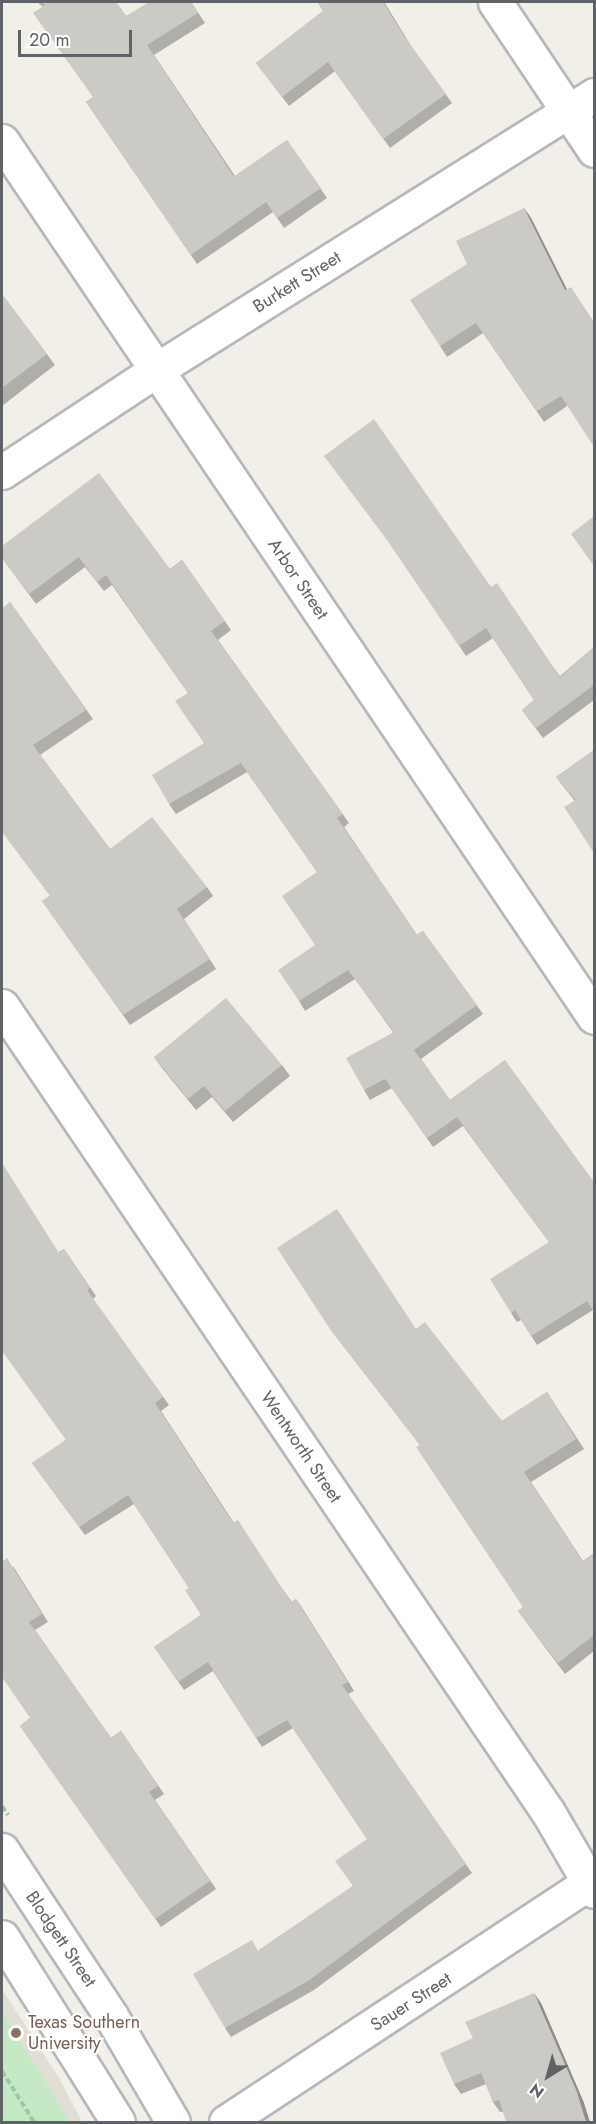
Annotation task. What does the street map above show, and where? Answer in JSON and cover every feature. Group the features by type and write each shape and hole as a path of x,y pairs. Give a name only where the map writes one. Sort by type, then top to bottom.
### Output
{"street":[{"path":"495,2 582,104 594,150"},
{"name":"Burkett Street","path":"2,472 156,370 582,104"},
{"name":"Arbor Street","path":"2,141 594,1017"},
{"name":"Wentworth Street","path":"2,1006 541,1802 593,1884"},
{"name":"Blodgett Street","path":"2,1850 111,2016 173,2122"},
{"name":"Sauer Street","path":"226,2122 593,1884"},
{"path":"2,1937 118,2122"}],"path":[{"path":"2,2071 34,2122"}],"shaded area":[{"name":"Texas Southern University","path":"2,1989 59,2078 82,2122 2,2122"}],"green space":[{"name":"Texas Southern University","path":"2,2012 70,2122 2,2122"}],"building":[{"path":"41,2 116,2 126,16 149,2 191,2 198,13 147,45 234,177 287,140 321,188 277,218 266,202 191,255 86,102 93,97 33,13 45,5"},
{"path":"317,2 383,2 404,36 446,94 383,139 328,62 282,97 256,63 323,11"},
{"path":"524,208 565,290 571,287 594,322 594,447 561,396 537,411 476,323 440,346 410,300 467,264 456,241"},
{"path":"2,294 47,354 2,388"},
{"path":"374,419 491,587 497,583 560,677 594,647 594,685 536,728 522,710 534,700 486,628 459,646 387,540 324,456"},
{"path":"99,473 170,569 182,560 225,621 211,631 343,814 337,818 417,935 423,931 477,1005 414,1050 450,1100 505,1060 594,1182 594,1311 587,1301 531,1336 515,1310 511,1313 490,1279 549,1242 457,1117 427,1138 385,1079 364,1090 346,1058 394,1032 348,970 299,1001 278,970 315,945 282,896 317,872 241,763 169,804 152,775 204,743 175,701 188,693 106,575 97,582 79,557 29,594 2,558 2,546"},
{"path":"594,516 594,566 571,534"},
{"path":"10,602 86,710 33,745 110,849 152,817 207,887 177,909 210,959 123,1015 42,901 50,896 2,832 2,608"},
{"path":"594,750 594,853 564,807 576,800 556,777"},
{"path":"226,998 282,1065 225,1111 204,1086 188,1099 154,1057"},
{"path":"2,1163 59,1253 64,1249 90,1288 87,1290 163,1397 155,1403 233,1523 238,1520 291,1602 296,1599 348,1682 342,1685 466,1864 308,1981 225,2028 193,1974 252,1940 258,1951 353,1886 335,1861 367,1839 287,1720 256,1738 208,1662 178,1682 154,1647 201,1615 185,1590 189,1588 128,1495 79,1527 32,1463 66,1440 2,1351"},
{"path":"337,1209 416,1329 425,1322 502,1421 547,1392 576,1439 524,1472 583,1562 594,1553 594,1635 558,1663 518,1611 523,1607 416,1447 420,1445 330,1329 277,1248"},
{"path":"7,1558 42,1614 29,1622 111,1738 121,1731 158,1786 149,1792 210,1881 155,1919 20,1726 30,1718 2,1677 2,1562"},
{"path":"534,1993 577,2092 586,2122 506,2122 499,2100 493,2102 481,2073 454,2084 440,2053 473,2038 465,2022"}],"place":[{"name":"Texas Southern University","path":"16,2033"}]}
